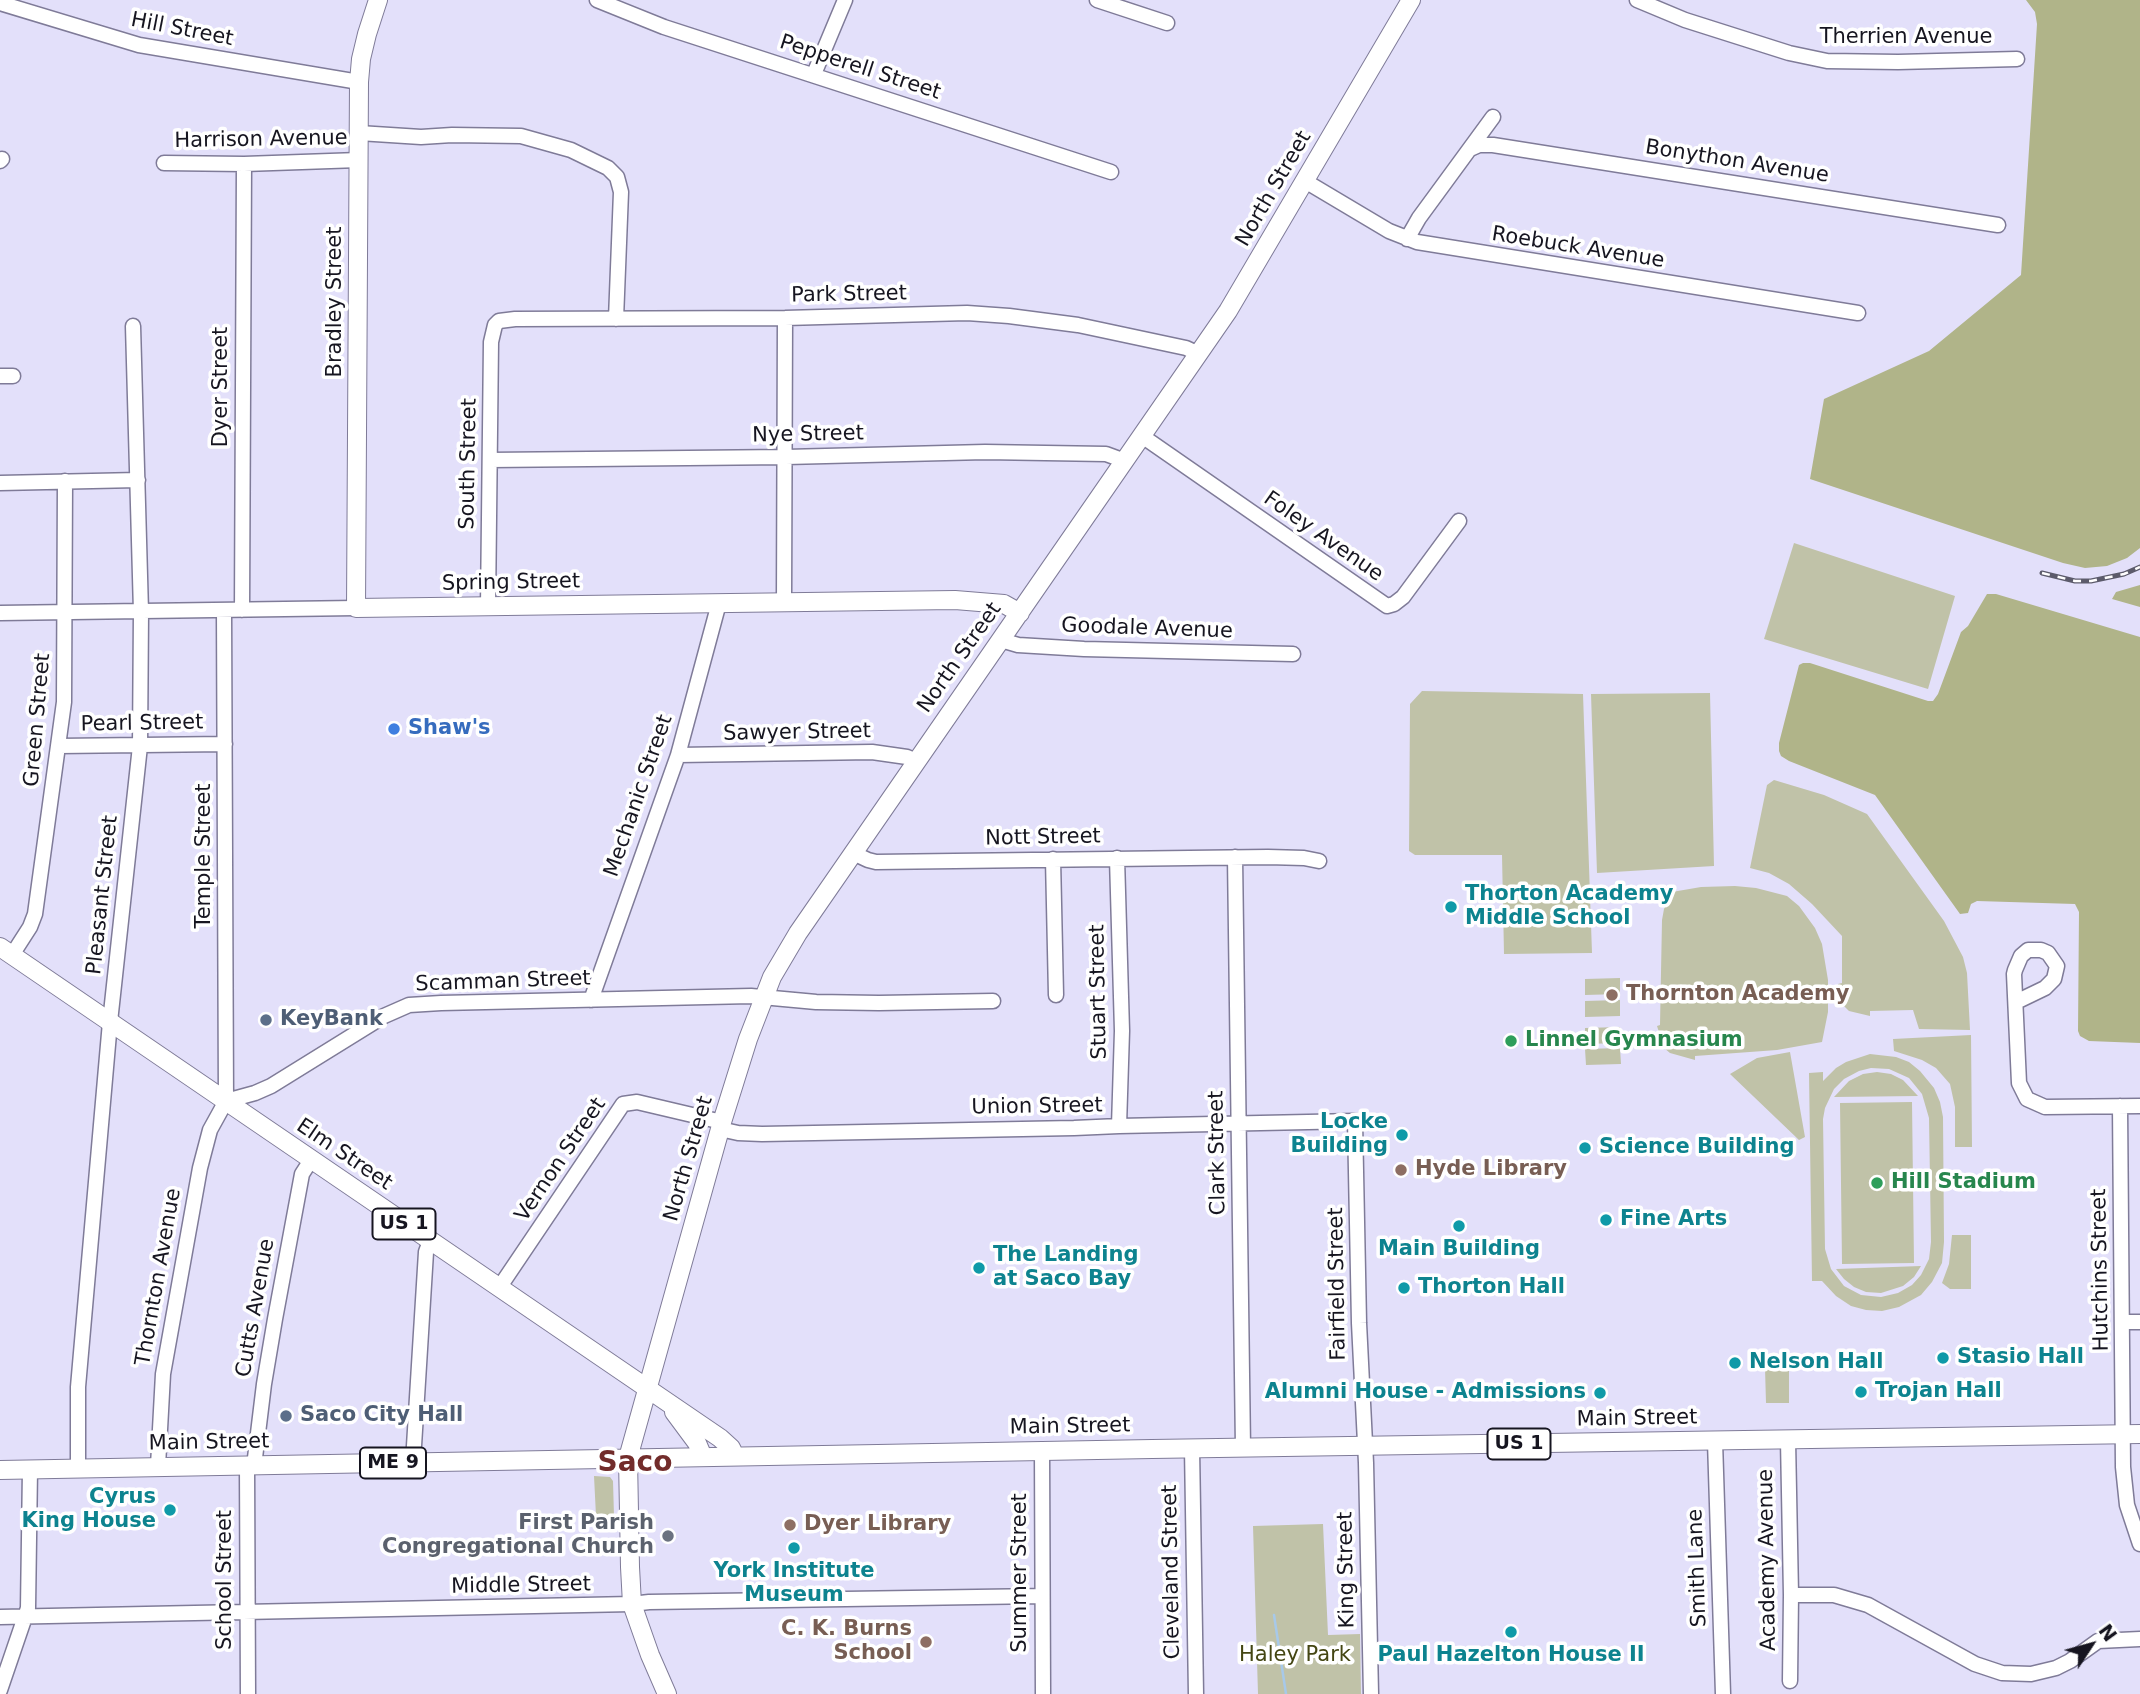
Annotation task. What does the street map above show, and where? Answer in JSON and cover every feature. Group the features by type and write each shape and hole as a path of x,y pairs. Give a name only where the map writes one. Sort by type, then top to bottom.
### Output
{"main road":[{"name":"Bradley Street","path":"356,608 359,82 366,33 378,0"},
{"name":"North Street","path":"667,1694 632,1604 628,1458 655,1393 721,1125 764,996 788,947 1235,300 1411,0"},
{"name":"Spring Street","path":"356,608 972,600 1004,604 1020,613"},
{"name":"Elm Street","path":"6,951 726,1442 735,1456"},
{"name":"Elm Street","path":"655,1393 697,1443 703,1457"},
{"name":"Main Street","path":"0,1470 2132,1434"}],"street":[{"name":"Pepperell Street","path":"597,0 664,27 1111,172"},
{"path":"814,74 845,0"},
{"path":"1097,0 1167,23"},
{"name":"Therrien Avenue","path":"1637,0 1685,20 1789,53 1827,61 2017,59"},
{"name":"Hill Street","path":"0,3 139,45 359,82"},
{"path":"1407,239 1419,218 1493,117"},
{"path":"359,133 421,137 521,136 559,145 608,168 618,180 621,192 616,319"},
{"name":"Bonython Avenue","path":"1470,149 1479,145 1493,145 1998,225"},
{"name":"Harrison Avenue","path":"164,163 244,164 359,160"},
{"name":"Dyer Street","path":"242,610 244,164"},
{"name":"Roebuck Avenue","path":"1305,181 1389,231 1435,246 1858,313"},
{"name":"Park Street","path":"496,323 509,320 785,318 967,313 1078,325 1186,348 1199,354"},
{"path":"784,601 785,318"},
{"name":"South Street","path":"488,606 492,342 496,323"},
{"name":"Pleasant Street","path":"78,1468 78,1387 110,1022 140,746 141,612 133,326"},
{"name":"Foley Avenue","path":"1142,436 1387,606 1403,597 1458,521"},
{"name":"Nye Street","path":"490,460 985,452 1106,454 1125,461"},
{"path":"0,483 138,480"},
{"name":"Green Street","path":"6,951 30,927 35,914 59,746 65,695 65,481"},
{"name":"Mechanic Street","path":"591,1000 678,755 719,603"},
{"name":"Spring Street","path":"0,613 356,608"},
{"name":"Temple Street","path":"224,610 226,1101"},
{"name":"Goodale Avenue","path":"1001,640 1018,645 1084,649 1293,654"},
{"name":"Pearl Street","path":"59,746 225,744"},
{"name":"Sawyer Street","path":"678,755 872,752 908,757 916,761"},
{"name":"Nott Street","path":"853,853 876,862 1236,857 1284,857 1320,861"},
{"name":"Clark Street","path":"1236,857 1243,1448"},
{"name":"Stuart Street","path":"1117,858 1122,1031 1119,1126"},
{"path":"1053,859 1056,995"},
{"name":"Scamman Street","path":"226,1101 271,1086 384,1016 409,1005 764,996 841,1002 993,1001"},
{"path":"2016,1002 2019,1083 2027,1099 2045,1107 2140,1106"},
{"name":"Thornton Avenue","path":"158,1466 163,1374 200,1168 210,1130 226,1101"},
{"name":"Vernon Street","path":"499,1288 623,1104 638,1102 721,1125"},
{"name":"Hutchins Street","path":"2120,1106 2122,1322 2132,1434"},
{"name":"Union Street","path":"721,1125 738,1133 762,1134 1355,1121"},
{"name":"Fairfield Street","path":"1355,1121 1359,1323 1365,1446"},
{"name":"Cutts Avenue","path":"251,1466 302,1174 311,1160"},
{"path":"413,1462 426,1252 430,1241"},
{"path":"2122,1322 2140,1322"},
{"path":"2132,1434 2124,1492 2140,1544"},
{"name":"Academy Avenue","path":"1788,1440 1790,1681"},
{"name":"Smith Lane","path":"1715,1441 1723,1694"},
{"name":"King Street","path":"1365,1446 1371,1694"},
{"name":"Cleveland Street","path":"1192,1448 1196,1694"},
{"name":"Summer Street","path":"1042,1451 1043,1694"},
{"name":"School Street","path":"248,1694 246,1613 251,1466"},
{"path":"0,1690 28,1605 30,1469"},
{"path":"1791,1595 1834,1595 1868,1605 1975,1664 2002,1673 2031,1674 2056,1668 2098,1641 2140,1639"},
{"name":"Middle Street","path":"0,1617 1042,1596"}],"green space":[{"path":"2026,0 2140,0 2140,548 2127,558 2107,566 2085,568 2063,563 1810,479 1824,399 1929,351 2021,275 2037,24 2035,12"},
{"path":"1794,543 1955,596 1928,689 1764,639"},
{"path":"2140,585 2140,607 2112,599 2116,592"},
{"path":"1987,594 1996,594 2140,637 2140,1043 2089,1041 2080,1036 2079,912 2075,904 1977,901 1971,904 1968,913 1960,914 1875,795 1789,761 1781,756 1779,751 1799,665 1810,663 1933,701 1961,632 1968,626"},
{"path":"1422,691 1583,694 1592,953 1504,954 1502,855 1415,855 1409,851 1410,704"},
{"path":"1710,693 1714,866 1597,873 1591,694"},
{"path":"1774,780 1824,795 1867,814 1944,921 1963,957 1967,973 1970,1030 1919,1029 1913,1010 1870,1011 1870,1016 1849,1011 1842,1004 1838,984 1842,983 1842,936 1789,884 1769,873 1750,868 1767,785"},
{"path":"1735,886 1787,896 1799,906 1815,928 1822,944 1828,980 1828,1012 1822,1042 1777,1050 1695,1056 1695,1060 1670,1053 1664,1048 1657,1026 1660,1025 1664,909 1672,892 1701,887"},
{"path":"1620,978 1620,994 1585,995 1585,979"},
{"path":"1620,1000 1620,1016 1585,1017 1585,1001"},
{"path":"1620,1027 1621,1043 1585,1044 1585,1028"},
{"path":"1971,1035 1972,1147 1955,1147 1955,1107 1950,1084 1936,1068 1922,1060 1894,1051 1893,1039"},
{"path":"1620,1048 1621,1064 1586,1065 1585,1049"},
{"path":"1790,1052 1805,1137 1799,1140 1730,1074 1757,1058"},
{"path":"1870,1054 1896,1057 1909,1062 1934,1088 1943,1117 1942,1263 1921,1295 1899,1307 1882,1311 1851,1306 1836,1296 1822,1281 1812,1281 1809,1073 1823,1072 1823,1081 1846,1062","holes":["1871,1068 1889,1069 1909,1078 1922,1094 1929,1118 1931,1242 1929,1259 1912,1285 1898,1293 1881,1297 1861,1295 1844,1286 1831,1269 1825,1249 1823,1119 1834,1089 1844,1079"]},
{"path":"1863,1074 1891,1074 1903,1080 1918,1096 1834,1097 1849,1081"},
{"name":"Hill Stadium","path":"1912,1102 1914,1263 1842,1264 1840,1103"},
{"path":"1952,1235 1971,1235 1971,1289 1950,1289 1942,1283 1949,1264"},
{"path":"1921,1266 1914,1277 1903,1286 1881,1293 1866,1292 1854,1287 1836,1269"},
{"path":"1765,1368 1789,1368 1789,1403 1766,1403"},
{"path":"594,1476 610,1477 613,1481 614,1516 596,1516"},
{"name":"Haley Park","path":"1323,1524 1328,1635 1360,1634 1361,1694 1258,1694 1253,1526"}],"waterway":[{"path":"1274,1615 1286,1694"}],"railway":[{"path":"2042,573 2075,581 2091,581 2124,574 2140,567"}],"place":[{"name":"Shaw's","path":"394,729"},
{"name":"Thorton Academy Middle School","path":"1451,907"},
{"name":"Thornton Academy","path":"1612,995"},
{"name":"KeyBank","path":"266,1020"},
{"name":"Linnel Gymnasium","path":"1511,1041"},
{"name":"Locke Building","path":"1402,1135"},
{"name":"Science Building","path":"1585,1148"},
{"name":"Hyde Library","path":"1401,1170"},
{"name":"Hill Stadium","path":"1877,1183"},
{"name":"Fine Arts","path":"1606,1220"},
{"name":"Main Building","path":"1459,1226"},
{"name":"The Landing at Saco Bay","path":"979,1268"},
{"name":"Thorton Hall","path":"1404,1288"},
{"name":"Stasio Hall","path":"1943,1358"},
{"name":"Nelson Hall","path":"1735,1363"},
{"name":"Trojan Hall","path":"1861,1392"},
{"name":"Alumni House - Admissions","path":"1600,1393"},
{"name":"Saco City Hall","path":"286,1416"},
{"name":"Cyrus King House","path":"170,1510"},
{"name":"Dyer Library","path":"790,1525"},
{"name":"First Parish Congregational Church","path":"668,1536"},
{"name":"York Institute Museum","path":"794,1548"},
{"name":"Paul Hazelton House II","path":"1511,1632"},
{"name":"C. K. Burns School","path":"926,1642"}],"district":[{"name":"Saco","path":"635,1464"}]}
